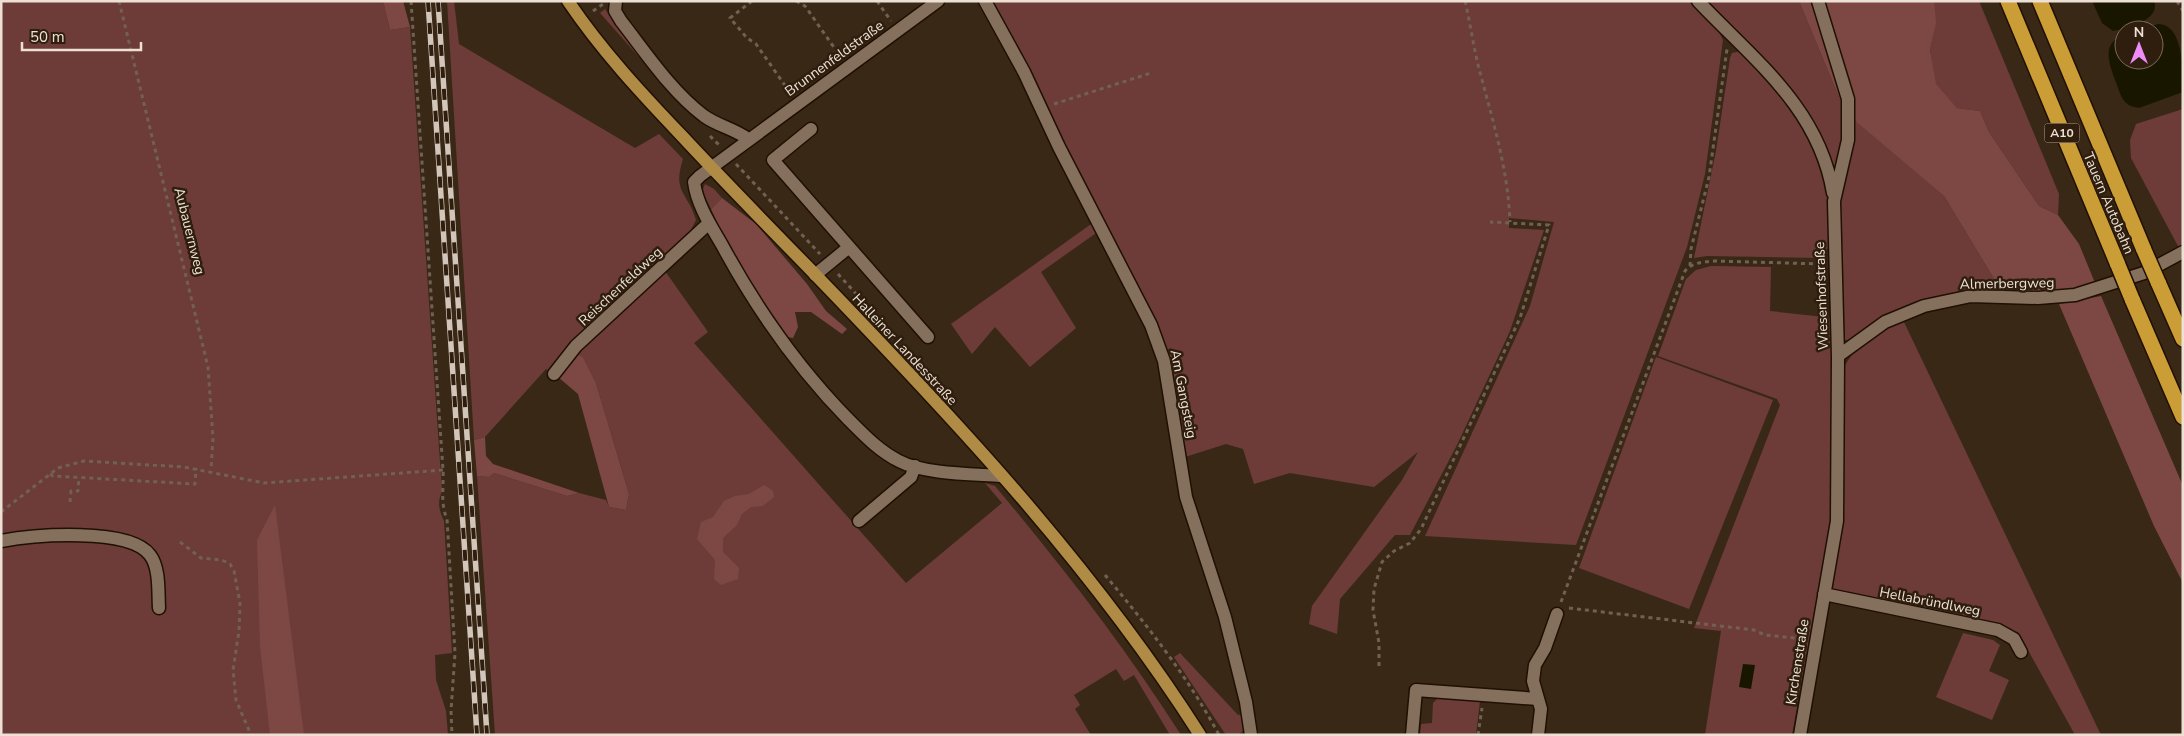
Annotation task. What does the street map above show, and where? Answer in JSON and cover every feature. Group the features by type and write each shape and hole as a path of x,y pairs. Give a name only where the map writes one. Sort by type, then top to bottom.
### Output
{"highway":[{"name":"Tauern Autobahn","path":"2008,1 2183,417"},
{"name":"Tauern Autobahn","path":"2040,1 2183,339"}],"main road":[{"name":"Halleiner Landesstraße","path":"568,1 632,83 960,429 1094,584 1137,641 1200,735"}],"street":[{"path":"616,1 615,11 621,21 673,86 705,116 732,128 748,139"},
{"name":"Brunnenfeldstraße","path":"709,223 695,190 694,182 748,139 938,1"},
{"name":"Am Gangsteig","path":"986,1 1024,72 1040,108 1151,325 1164,361 1186,497 1225,617 1246,702 1251,735"},
{"path":"1698,1 1732,37 1771,73 1802,112 1829,168 1834,201"},
{"name":"Wiesenhofstraße","path":"1818,1 1848,99 1848,140 1834,201 1838,356 1837,520 1824,594"},
{"path":"811,129 772,160 928,337"},
{"path":"709,223 755,301 820,387 835,406 883,452 901,462 915,466 958,473 1000,476"},
{"name":"Reischenfeldweg","path":"554,374 576,346 709,223"},
{"path":"816,275 848,248"},
{"name":"Almerbergweg","path":"1838,356 1885,322 1924,306 1971,296 2038,298 2075,296 2144,273 2183,252"},
{"path":"860,521 912,477 915,466"},
{"path":"1,541 92,535 124,539 145,549 152,557 156,566 160,608"},
{"name":"Kirchenstraße","path":"1804,733 1815,640 1824,594"},
{"name":"Hellabründlweg","path":"1824,594 1998,630 2014,639 2021,652"},
{"path":"1538,735 1541,709 1533,682 1535,665 1545,648 1557,614"},
{"path":"1412,735 1416,690 1538,699"}],"path":[{"name":"Aubauernweg","path":"119,1 208,367 213,438 211,470"},
{"path":"411,1 443,470 444,491 442,510 447,520 455,653 451,710 452,735"},
{"path":"752,1 730,18 747,38 756,44 797,103"},
{"path":"796,1 805,6 847,66"},
{"path":"877,1 897,30"},
{"path":"1465,1 1480,75 1498,133 1509,192 1510,222"},
{"path":"2177,1 2183,11"},
{"path":"1557,614 1680,282 1690,266 1691,249 1709,177 1726,52 1732,37"},
{"path":"1040,108 1150,73"},
{"path":"1379,666 1379,643 1373,610 1374,589 1382,562 1394,551 1410,543 1421,529 1520,318 1549,225 1490,222"},
{"path":"1690,266 1699,262 1715,261 1835,265"},
{"path":"1,512 50,474 70,463 84,461 196,468 264,482 279,483 443,470"},
{"path":"50,474 53,476 195,484 196,468"},
{"path":"70,502 71,491 78,491 79,477"},
{"path":"180,542 201,558 222,560 230,564 234,572 240,603 233,670 236,700 251,735"},
{"path":"1557,614 1569,608 1754,630 1765,634 1815,640"},
{"path":"1478,735 1483,695"}],"shaded area":[{"path":"1,1 383,1 390,30 410,27 442,491 439,506 444,521 452,653 435,655 436,680 446,711 448,735 1,735"},
{"path":"383,1 403,1 410,27 390,30"},
{"path":"447,1 454,1 459,44 635,148 659,134 683,159 679,179 680,186 696,220 685,241 549,371 546,369 485,437 474,440"},
{"path":"991,1 1692,1 1716,26 1723,40 1705,174 1687,247 1576,545 1425,536 1530,306 1554,222 1509,218 1509,228 1544,230 1510,331 1457,445 1410,535 1395,535 1340,599 1337,634 1309,624 1312,606 1402,480 1418,452 1374,487 1290,473 1254,484 1243,449 1226,444 1185,457 1169,360 1089,190 1047,111 1021,52"},
{"path":"1704,1 1799,1 1845,112 1841,152 1835,172 1823,144"},
{"path":"1799,1 1934,1 1936,23 1930,50 1936,84 1957,108 1980,111 1989,132 2039,206 2058,215 2079,244 2095,283 2071,293 2002,292 1944,196 1845,112"},
{"path":"1933,1 1979,1 2059,194 2058,215 2039,206 1989,132 1980,111 1957,108 1935,84 1930,50 1935,26"},
{"path":"2092,1 2154,1 2155,8 2153,13 2144,20 2114,20 2113,31 2102,23"},
{"path":"605,9 647,66 600,13"},
{"path":"2164,25 2167,26 2173,32 2180,51 2183,92 2139,108 2125,102 2119,91 2109,60 2109,48 2114,41 2114,70 2164,70"},
{"path":"1743,52 1788,102 1801,118 1814,142 1825,179 1830,235 1827,250 1820,258 1707,256 1694,258 1716,151 1730,58 1732,53"},
{"path":"2183,109 2183,246 2179,248 2131,158 2130,140 2136,124"},
{"path":"1855,118 1944,196 2002,292 1969,291 1851,340 1844,340 1841,334 1840,201"},
{"path":"705,184 714,189 722,198 711,209 702,191"},
{"path":"722,198 756,224 807,284 826,311 847,329 842,334 811,312 795,312 798,327 793,338 788,337 727,243 711,209"},
{"path":"1094,222 1099,231 1041,272 1076,328 1030,367 995,327 972,354 951,324"},
{"path":"1711,266 1771,267 1770,311 1833,318 1832,512 1792,735 1705,735 1721,631 1694,628 1780,405 1777,399 1658,356 1686,279 1696,270"},
{"path":"665,271 708,332 694,343 906,583 1002,503 985,483 995,486 1092,608 1138,670 1181,735 1170,735 1134,675 1124,681 1116,669 1074,695 1080,705 1075,709 1091,735 495,735 477,476 489,477 494,473 567,496 579,493 606,500 609,507 626,510 629,494 596,383 583,357 575,353"},
{"path":"2101,296 2183,486 2183,583 2154,526 2059,304"},
{"path":"1903,320 2101,735 2075,735 2018,632 1833,591 1843,371 1853,353 1860,346"},
{"path":"575,353 583,357 596,383 629,494 626,510 609,507 578,394 558,377"},
{"path":"1656,357 1773,400 1689,609 1579,568"},
{"path":"485,437 486,456 493,464 579,493 567,496 494,473 489,477 477,476 474,440"},
{"path":"764,485 773,491 774,497 763,506 751,507 742,514 737,525 723,538 723,552 739,568 738,579 721,585 714,579 715,560 697,539 701,522 713,517 724,501 735,496 749,494"},
{"path":"275,505 304,735 270,735 260,646 257,540"},
{"path":"1963,633 1993,640 2000,645 1989,671 2009,680 1992,720 1936,697"},
{"path":"1180,653 1238,715 1244,714 1244,729 1239,735 1226,735 1174,657"},
{"path":"1743,664 1755,665 1751,689 1739,687"},
{"path":"1439,697 1480,701 1476,735 1420,735 1421,724 1432,723 1433,703"}],"railway":[{"path":"428,1 477,735"},
{"path":"438,1 487,735"}]}
